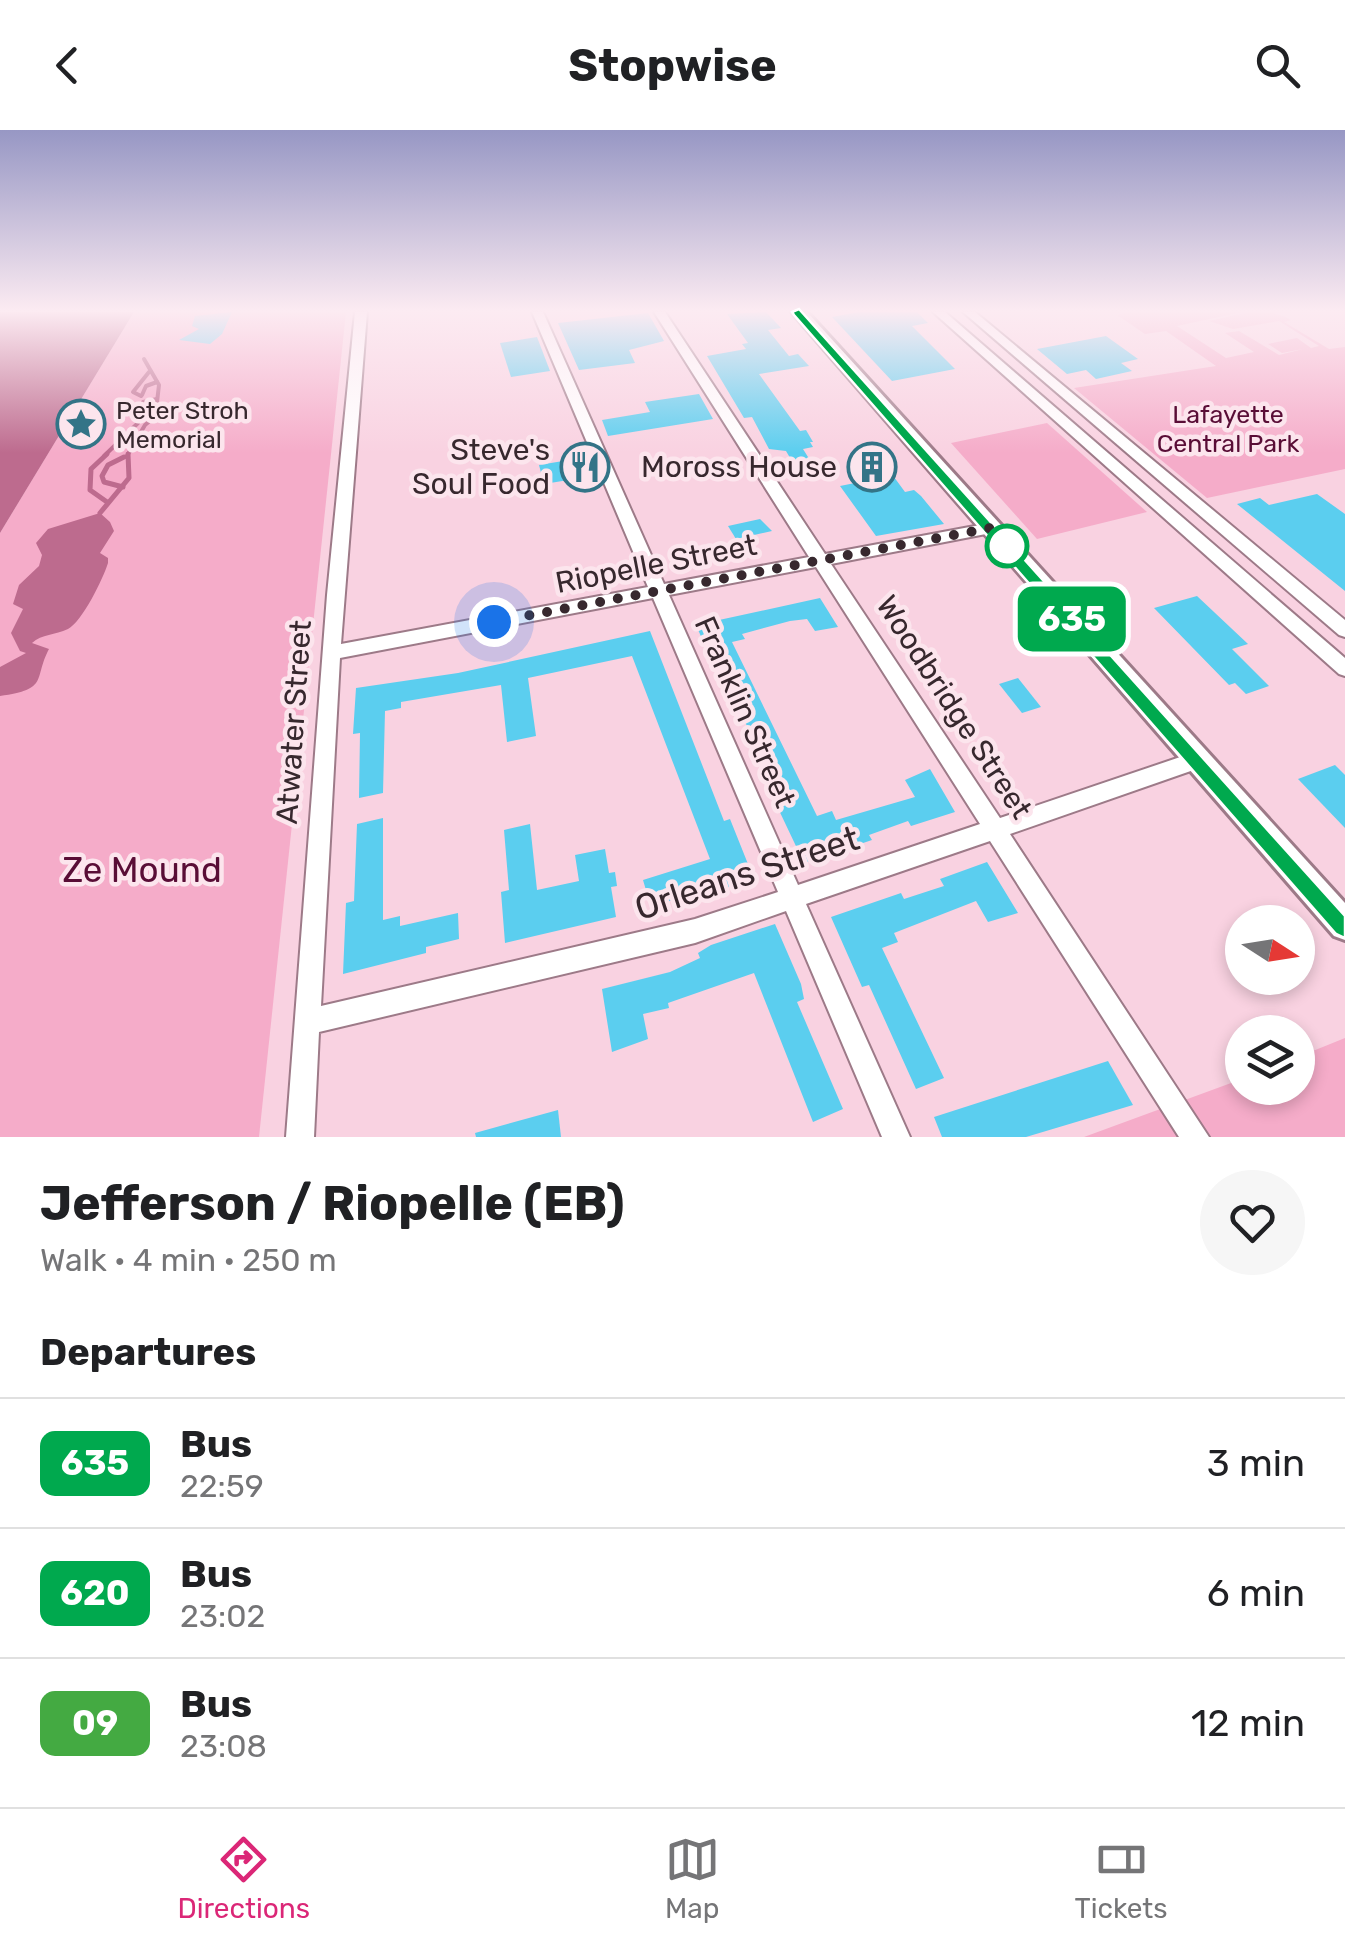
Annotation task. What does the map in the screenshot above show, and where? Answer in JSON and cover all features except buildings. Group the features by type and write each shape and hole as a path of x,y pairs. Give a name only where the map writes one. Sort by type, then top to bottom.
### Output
{"main road":[{"path":"840,359 1345,925"}],"street":[{"name":"Atwater Street","path":"300,1137 331,653 357,359"},
{"name":"Franklin Street","path":"558,359 896,1137"},
{"name":"Woodbridge Street","path":"689,359 1195,1137"},
{"path":"993,359 1345,669"},
{"path":"1023,359 1345,630"},
{"path":"1070,425 1095,420"},
{"name":"Riopelle Street","path":"331,653 991,528"},
{"name":"Orleans Street","path":"307,1022 644,944 794,898 1198,760"}],"green space":[{"name":"Ze Mound","path":"106,359 341,359 259,1137 0,1137 0,533"},
{"name":"Lafayette Central Park","path":"1206,359 1345,359 1345,469 1207,498 1074,388 1216,366"},
{"path":"1047,423 1147,512 1037,539 951,443"},
{"path":"1345,1038 1345,1137 1084,1137 1225,1085 1225,1105 1315,1105 1315,1050"}],"shaded area":[{"path":"0,359 106,359 0,533"},
{"path":"100,513 114,531 100,553 108,558 102,579 74,625 32,643 49,649 33,686 0,696 0,667 26,653 20,651 11,633 23,609 13,604 19,585 39,566 42,555 36,543 48,529"}],"waterway":[{"path":"136,441 145,425 162,411 157,402 159,385 144,359"},
{"path":"141,396 133,392 149,372"},
{"path":"142,395 146,386 157,382"},
{"path":"104,456 138,423 143,402 157,399"},
{"path":"136,441 140,440"},
{"path":"120,443 136,441"},
{"path":"128,454 136,441"},
{"path":"107,454 91,469 90,490 107,502"},
{"path":"122,487 129,478 128,454"},
{"path":"122,487 104,482 102,476 108,465 124,457"},
{"path":"100,513 122,487"}],"bus line":[{"name":"635","path":"841,359 1345,925"}],"place":[{"name":"Peter Stroh Memorial","path":"81,424"},
{"name":"Steve's Soul Food","path":"585,467"},
{"name":"Moross House","path":"872,467"}],"route":[{"path":"494,622 991,528 1007,546"}]}
